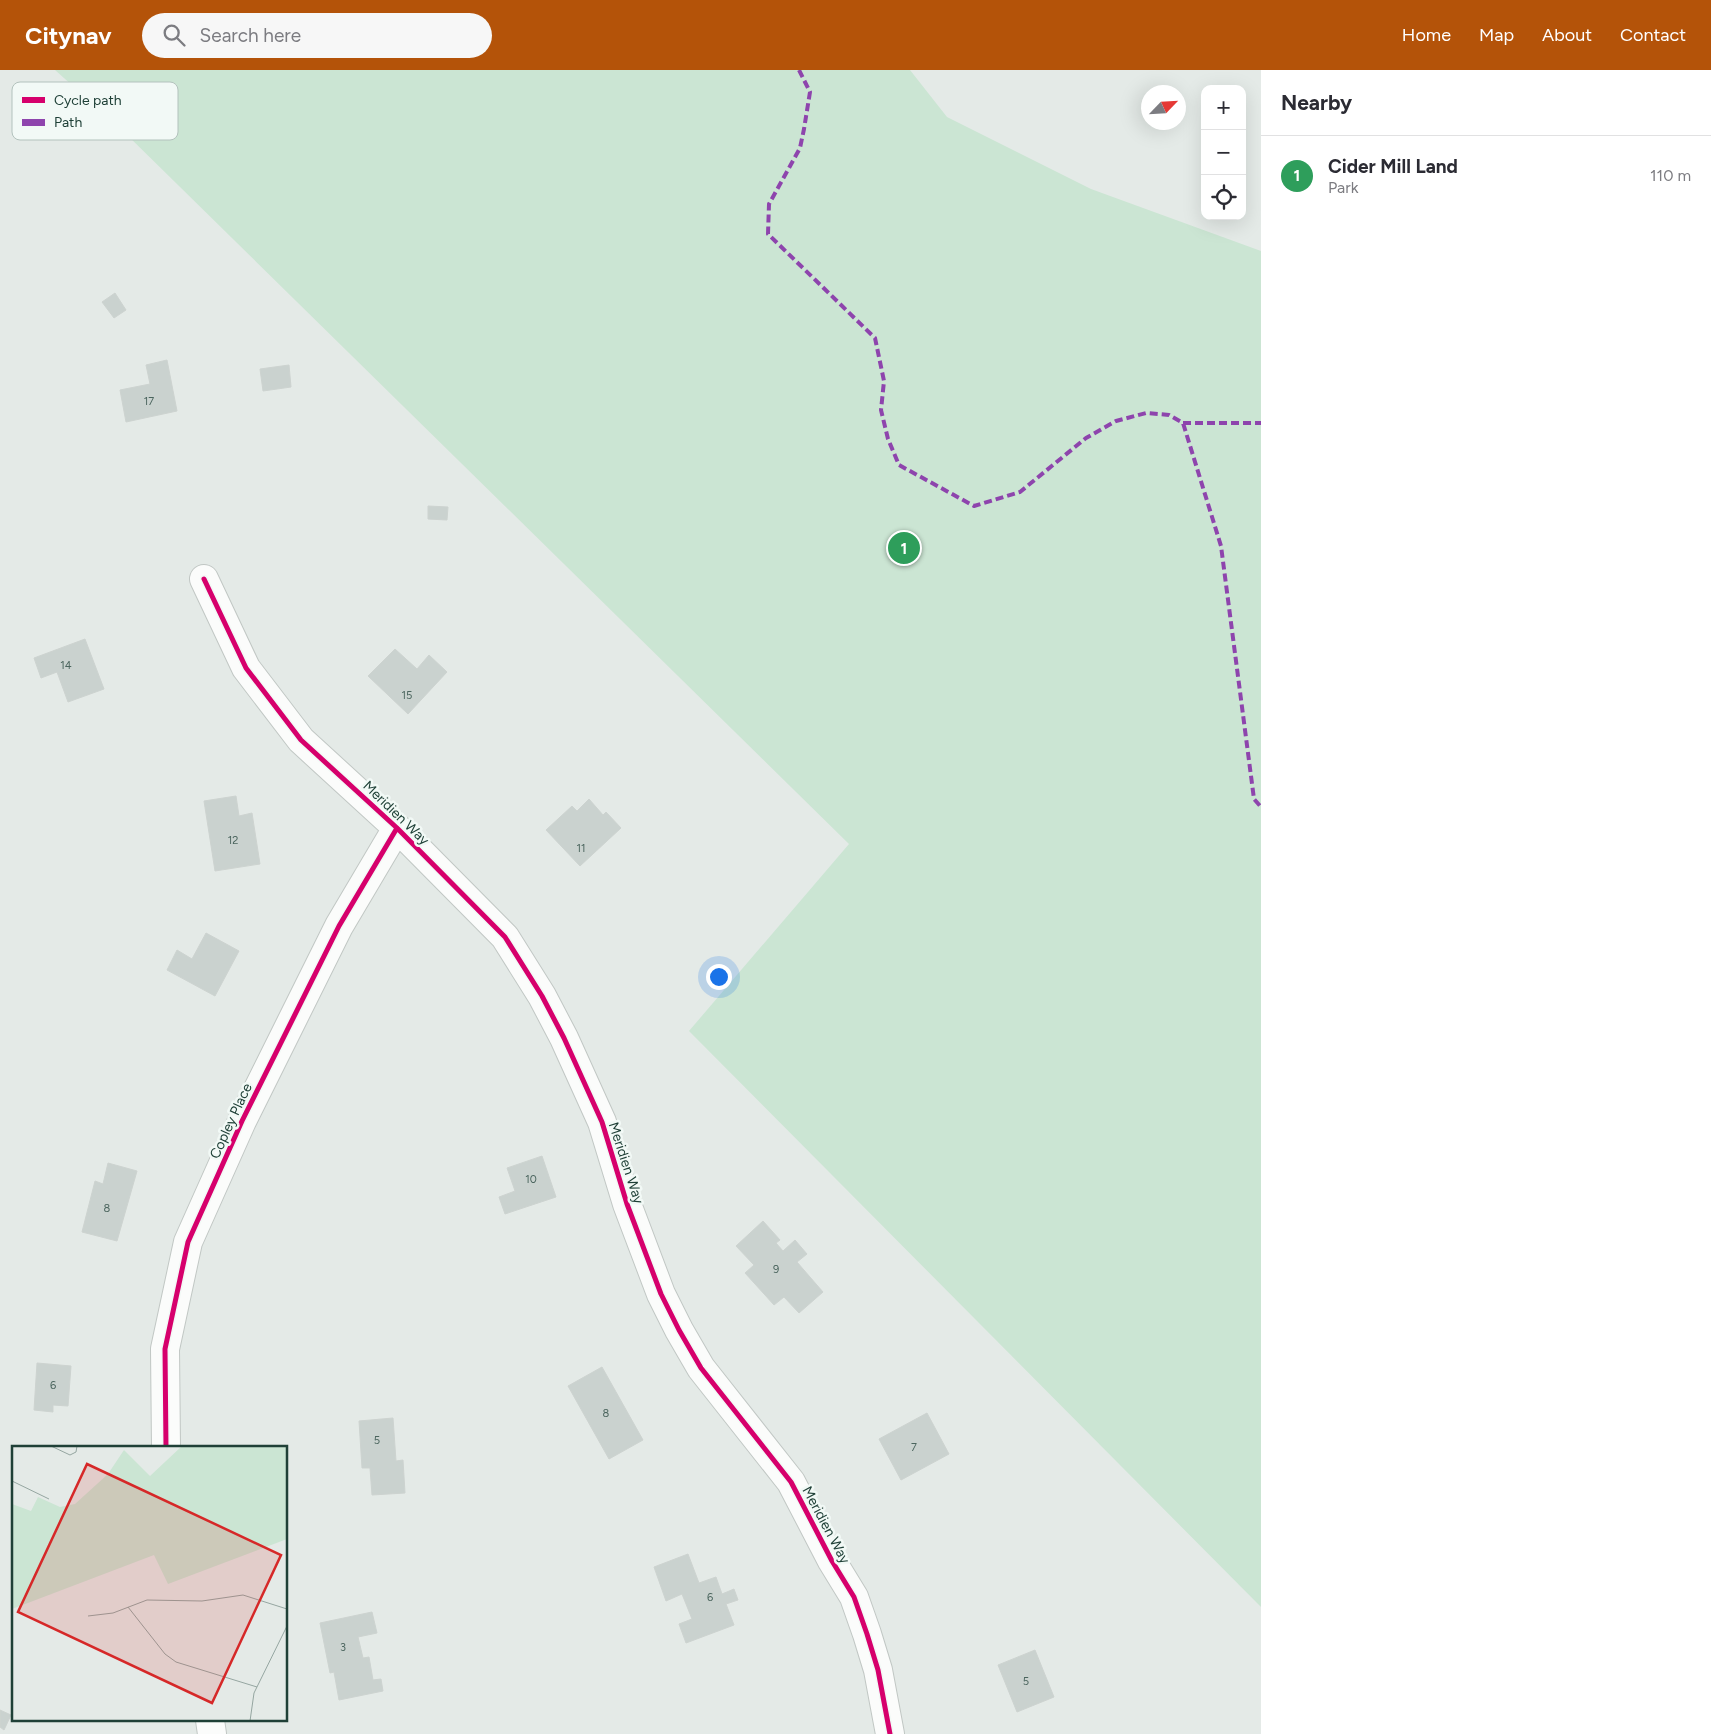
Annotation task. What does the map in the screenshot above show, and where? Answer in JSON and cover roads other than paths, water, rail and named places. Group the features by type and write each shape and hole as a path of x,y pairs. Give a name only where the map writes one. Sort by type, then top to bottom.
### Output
{"street":[{"name":"Meridien Way","path":"204,578 246,668 301,740 396,828 505,937 542,996 564,1038 602,1122 627,1204 661,1294 679,1330 701,1368 791,1482 832,1561 854,1597 878,1670 890,1734"},
{"name":"Copley Place","path":"166,1446 165,1350 188,1242 242,1121 339,926 396,828"}],"place":[{"name":"Cider Mill Land","path":"904,548"}]}
